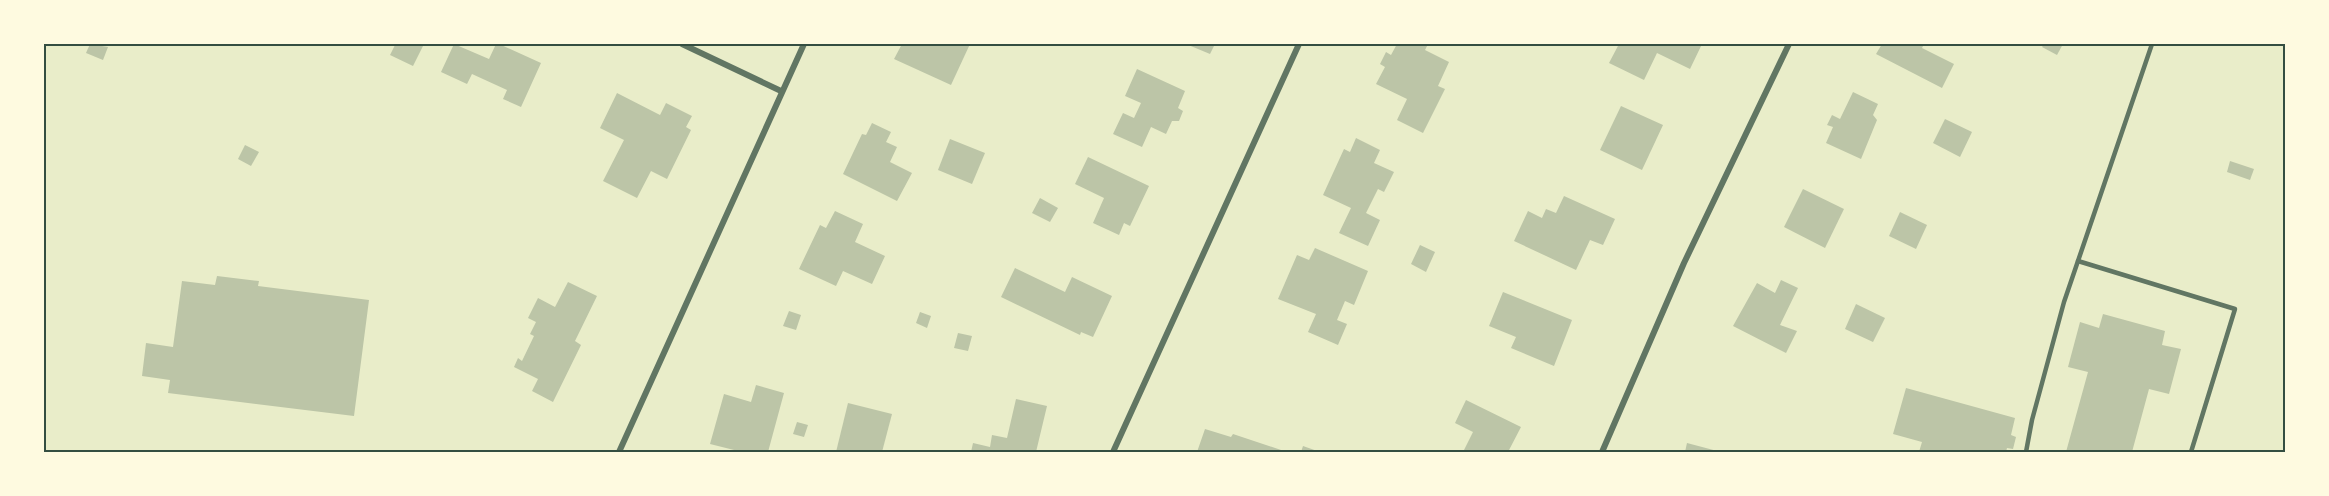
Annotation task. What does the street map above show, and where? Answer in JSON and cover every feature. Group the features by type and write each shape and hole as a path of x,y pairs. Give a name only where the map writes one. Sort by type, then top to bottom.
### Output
{"street":[{"path":"682,44 781,91"},
{"path":"619,453 804,44"},
{"path":"1113,453 1299,44"},
{"path":"1602,453 1683,263 1790,44"}],"lane":[{"path":"2026,453 2032,420 2078,261 2152,44"},
{"path":"2078,261 2235,309 2191,453"}],"building":[{"path":"90,44 108,47 103,60 86,53"},
{"path":"391,44 424,44 413,66 390,55 395,45"},
{"path":"454,44 489,59 496,44 499,44 541,63 521,107 503,99 507,90 472,74 467,84 441,72"},
{"path":"902,44 970,44 951,85 894,59"},
{"path":"1186,44 1215,44 1210,54"},
{"path":"1397,44 1428,44 1425,50 1449,62 1438,86 1445,89 1423,133 1397,120 1407,99 1376,84 1385,67 1380,64 1386,52 1391,55"},
{"path":"1619,44 1702,44 1690,69 1657,53 1644,80 1609,63"},
{"path":"1882,44 1924,44 1922,48 1954,64 1942,88 1876,54"},
{"path":"2044,44 2063,44 2057,55 2042,47"},
{"path":"1137,69 1185,91 1178,108 1183,111 1179,121 1172,121 1166,134 1151,127 1142,147 1113,134 1123,113 1134,118 1141,103 1125,96"},
{"path":"1853,92 1878,104 1873,115 1877,120 1861,159 1826,143 1833,127 1827,125 1832,115 1840,119"},
{"path":"617,93 660,115 666,103 692,116 686,127 691,130 667,179 651,171 637,198 603,181 624,140 600,128"},
{"path":"1621,106 1663,125 1642,170 1600,150"},
{"path":"1945,119 1972,132 1960,157 1933,143"},
{"path":"872,123 891,132 886,142 897,147 890,162 912,173 897,201 843,174 862,134 866,135"},
{"path":"1356,138 1380,150 1374,163 1394,172 1384,192 1378,189 1366,213 1380,220 1368,246 1339,233 1351,208 1323,195 1344,149 1350,152"},
{"path":"950,139 985,153 972,184 938,170"},
{"path":"245,145 259,152 251,166 238,159"},
{"path":"1088,157 1149,186 1130,226 1124,223 1119,235 1093,223 1104,198 1075,184"},
{"path":"2230,161 2254,169 2250,180 2227,172"},
{"path":"1803,189 1844,209 1825,248 1784,227"},
{"path":"1564,196 1615,219 1603,245 1590,240 1576,270 1514,241 1528,211 1542,218 1546,209 1556,213"},
{"path":"1040,198 1058,208 1050,222 1032,213"},
{"path":"835,211 863,224 855,242 885,256 872,284 843,271 836,286 799,269 820,225 826,228"},
{"path":"1900,212 1927,225 1916,249 1889,236"},
{"path":"1420,245 1435,252 1426,272 1411,264"},
{"path":"1315,248 1368,271 1354,305 1345,301 1337,320 1347,324 1338,345 1308,332 1316,314 1278,299 1297,255 1309,260"},
{"path":"1015,268 1065,292 1072,277 1112,296 1093,337 1081,332 1080,335 1001,297"},
{"path":"217,276 259,281 258,286 369,300 354,416 168,393 170,380 142,376 146,343 173,347 182,281 215,285"},
{"path":"1781,280 1798,288 1780,325 1797,331 1786,353 1733,326 1757,283 1775,293"},
{"path":"568,282 597,296 575,341 581,345 553,402 532,391 538,379 514,367 518,358 522,361 534,336 530,334 536,322 528,318 538,298 555,307"},
{"path":"1503,292 1572,320 1554,366 1511,348 1516,337 1489,326"},
{"path":"1856,304 1885,318 1873,342 1845,329"},
{"path":"789,311 801,315 796,330 783,326"},
{"path":"920,312 931,316 927,328 916,323"},
{"path":"2103,314 2165,331 2162,345 2181,349 2169,394 2149,389 2132,452 2066,452 2088,372 2068,367 2080,322 2099,328"},
{"path":"958,333 972,336 968,351 954,348"},
{"path":"756,385 784,393 768,452 742,452 710,444 724,394 751,402"},
{"path":"1906,388 2015,418 2011,435 2016,437 2013,449 2007,448 2006,452 1919,452 1922,442 1893,434"},
{"path":"1016,399 1047,406 1036,452 971,452 973,443 990,447 992,435 1007,438"},
{"path":"1466,400 1521,427 1508,452 1463,452 1473,432 1455,423"},
{"path":"848,403 892,414 882,452 836,452"},
{"path":"797,422 808,425 804,437 793,434"},
{"path":"1205,429 1231,437 1233,434 1287,452 1197,452"},
{"path":"1687,443 1721,452 1685,452"},
{"path":"1303,446 1320,452 1301,452"}]}
